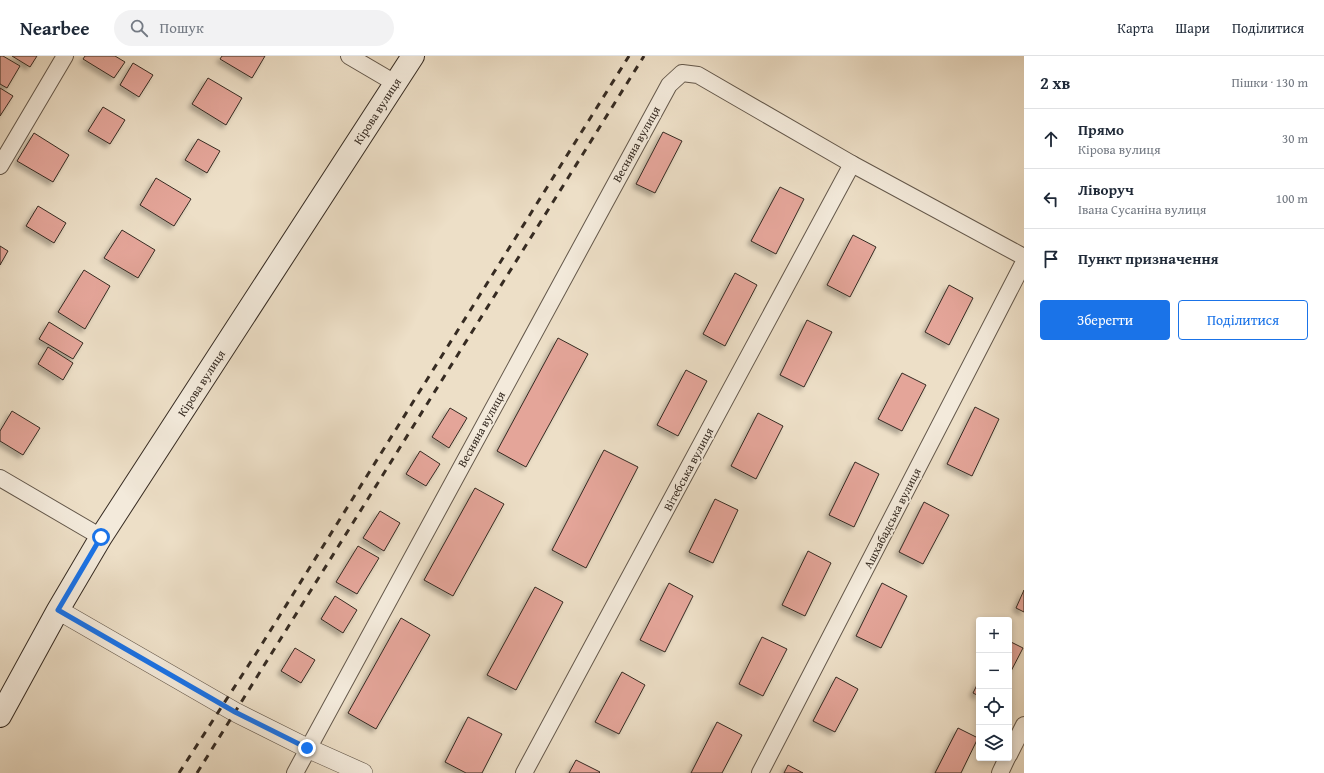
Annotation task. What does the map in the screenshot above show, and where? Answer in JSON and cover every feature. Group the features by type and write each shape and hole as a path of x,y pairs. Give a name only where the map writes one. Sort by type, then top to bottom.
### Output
{"main road":[{"name":"Кірова вулиця","path":"0,716 58,610 101,537 413,56"}],"street":[{"path":"0,166 65,56"},
{"path":"349,56 395,83"},
{"name":"Весняна вулиця","path":"295,773 307,748 669,85 682,73 698,75 852,164"},
{"path":"852,164 1024,257"},
{"name":"Вітебська вулиця","path":"524,773 852,164"},
{"name":"Ашхабадська вулиця","path":"760,773 1024,262"},
{"path":"0,478 101,537"},
{"path":"58,610 229,708 307,748 363,773"},
{"path":"1012,749 1024,724"},
{"path":"1000,773 1006,761"}],"building":[{"path":"0,56 3,56 20,66 7,88 0,84"},
{"path":"12,56 37,56 30,67"},
{"path":"85,56 115,56 125,62 114,78 83,59"},
{"path":"222,56 265,56 252,78 220,59"},
{"path":"133,63 153,75 139,97 120,85"},
{"path":"208,78 242,98 226,125 192,104"},
{"path":"0,88 13,96 0,116"},
{"path":"103,107 125,120 110,144 88,131"},
{"path":"663,132 682,141 655,193 636,184"},
{"path":"34,133 69,155 53,182 17,161"},
{"path":"198,139 220,151 207,173 185,160"},
{"path":"156,178 191,199 174,226 140,205"},
{"path":"780,187 804,199 776,254 751,241"},
{"path":"38,206 66,223 54,243 26,226"},
{"path":"122,230 155,250 138,278 104,258"},
{"path":"853,235 876,247 850,297 827,285"},
{"path":"0,246 8,251 0,265"},
{"path":"84,270 110,286 85,329 58,312"},
{"path":"735,273 757,285 725,346 703,334"},
{"path":"949,285 973,298 949,345 925,332"},
{"path":"807,320 832,332 804,387 780,375"},
{"path":"49,322 83,343 73,359 39,339"},
{"path":"558,338 588,354 526,467 497,451"},
{"path":"48,347 73,363 63,380 38,364"},
{"path":"686,370 707,381 678,436 657,425"},
{"path":"902,373 926,385 902,431 878,419"},
{"path":"975,407 999,419 972,476 947,464"},
{"path":"450,408 467,418 449,448 432,437"},
{"path":"12,411 40,428 23,455 0,441 0,431"},
{"path":"758,413 783,426 756,479 731,466"},
{"path":"604,450 638,467 586,568 552,550"},
{"path":"420,451 440,464 426,486 406,474"},
{"path":"855,462 879,474 854,527 829,515"},
{"path":"475,488 504,504 453,596 424,580"},
{"path":"715,499 738,510 713,563 689,552"},
{"path":"924,502 949,515 923,564 899,552"},
{"path":"380,511 400,523 384,551 363,538"},
{"path":"358,546 379,558 357,594 336,582"},
{"path":"808,551 831,563 805,616 782,605"},
{"path":"669,583 693,596 665,652 640,640"},
{"path":"882,583 907,596 881,648 856,636"},
{"path":"535,587 563,602 516,690 487,675"},
{"path":"1024,590 1024,612 1016,608"},
{"path":"335,596 357,610 343,633 321,619"},
{"path":"401,618 430,635 376,729 348,713"},
{"path":"762,637 787,649 763,696 739,684"},
{"path":"1012,642 1023,648 1012,669"},
{"path":"295,648 315,660 301,683 281,671"},
{"path":"622,672 645,685 619,734 595,722"},
{"path":"836,677 858,689 835,732 813,721"},
{"path":"976,687 976,694 973,693"},
{"path":"468,717 502,734 482,773 466,773 445,762"},
{"path":"717,722 742,735 722,773 691,773"},
{"path":"958,728 976,737 976,742 961,773 935,773"},
{"path":"576,760 600,772 569,773"},
{"path":"788,765 803,773 784,773"}],"railway":[{"path":"179,773 257,652 629,56"},
{"path":"197,773 644,56"}],"route":[{"path":"101,537 58,610 235,712 307,748"}]}
